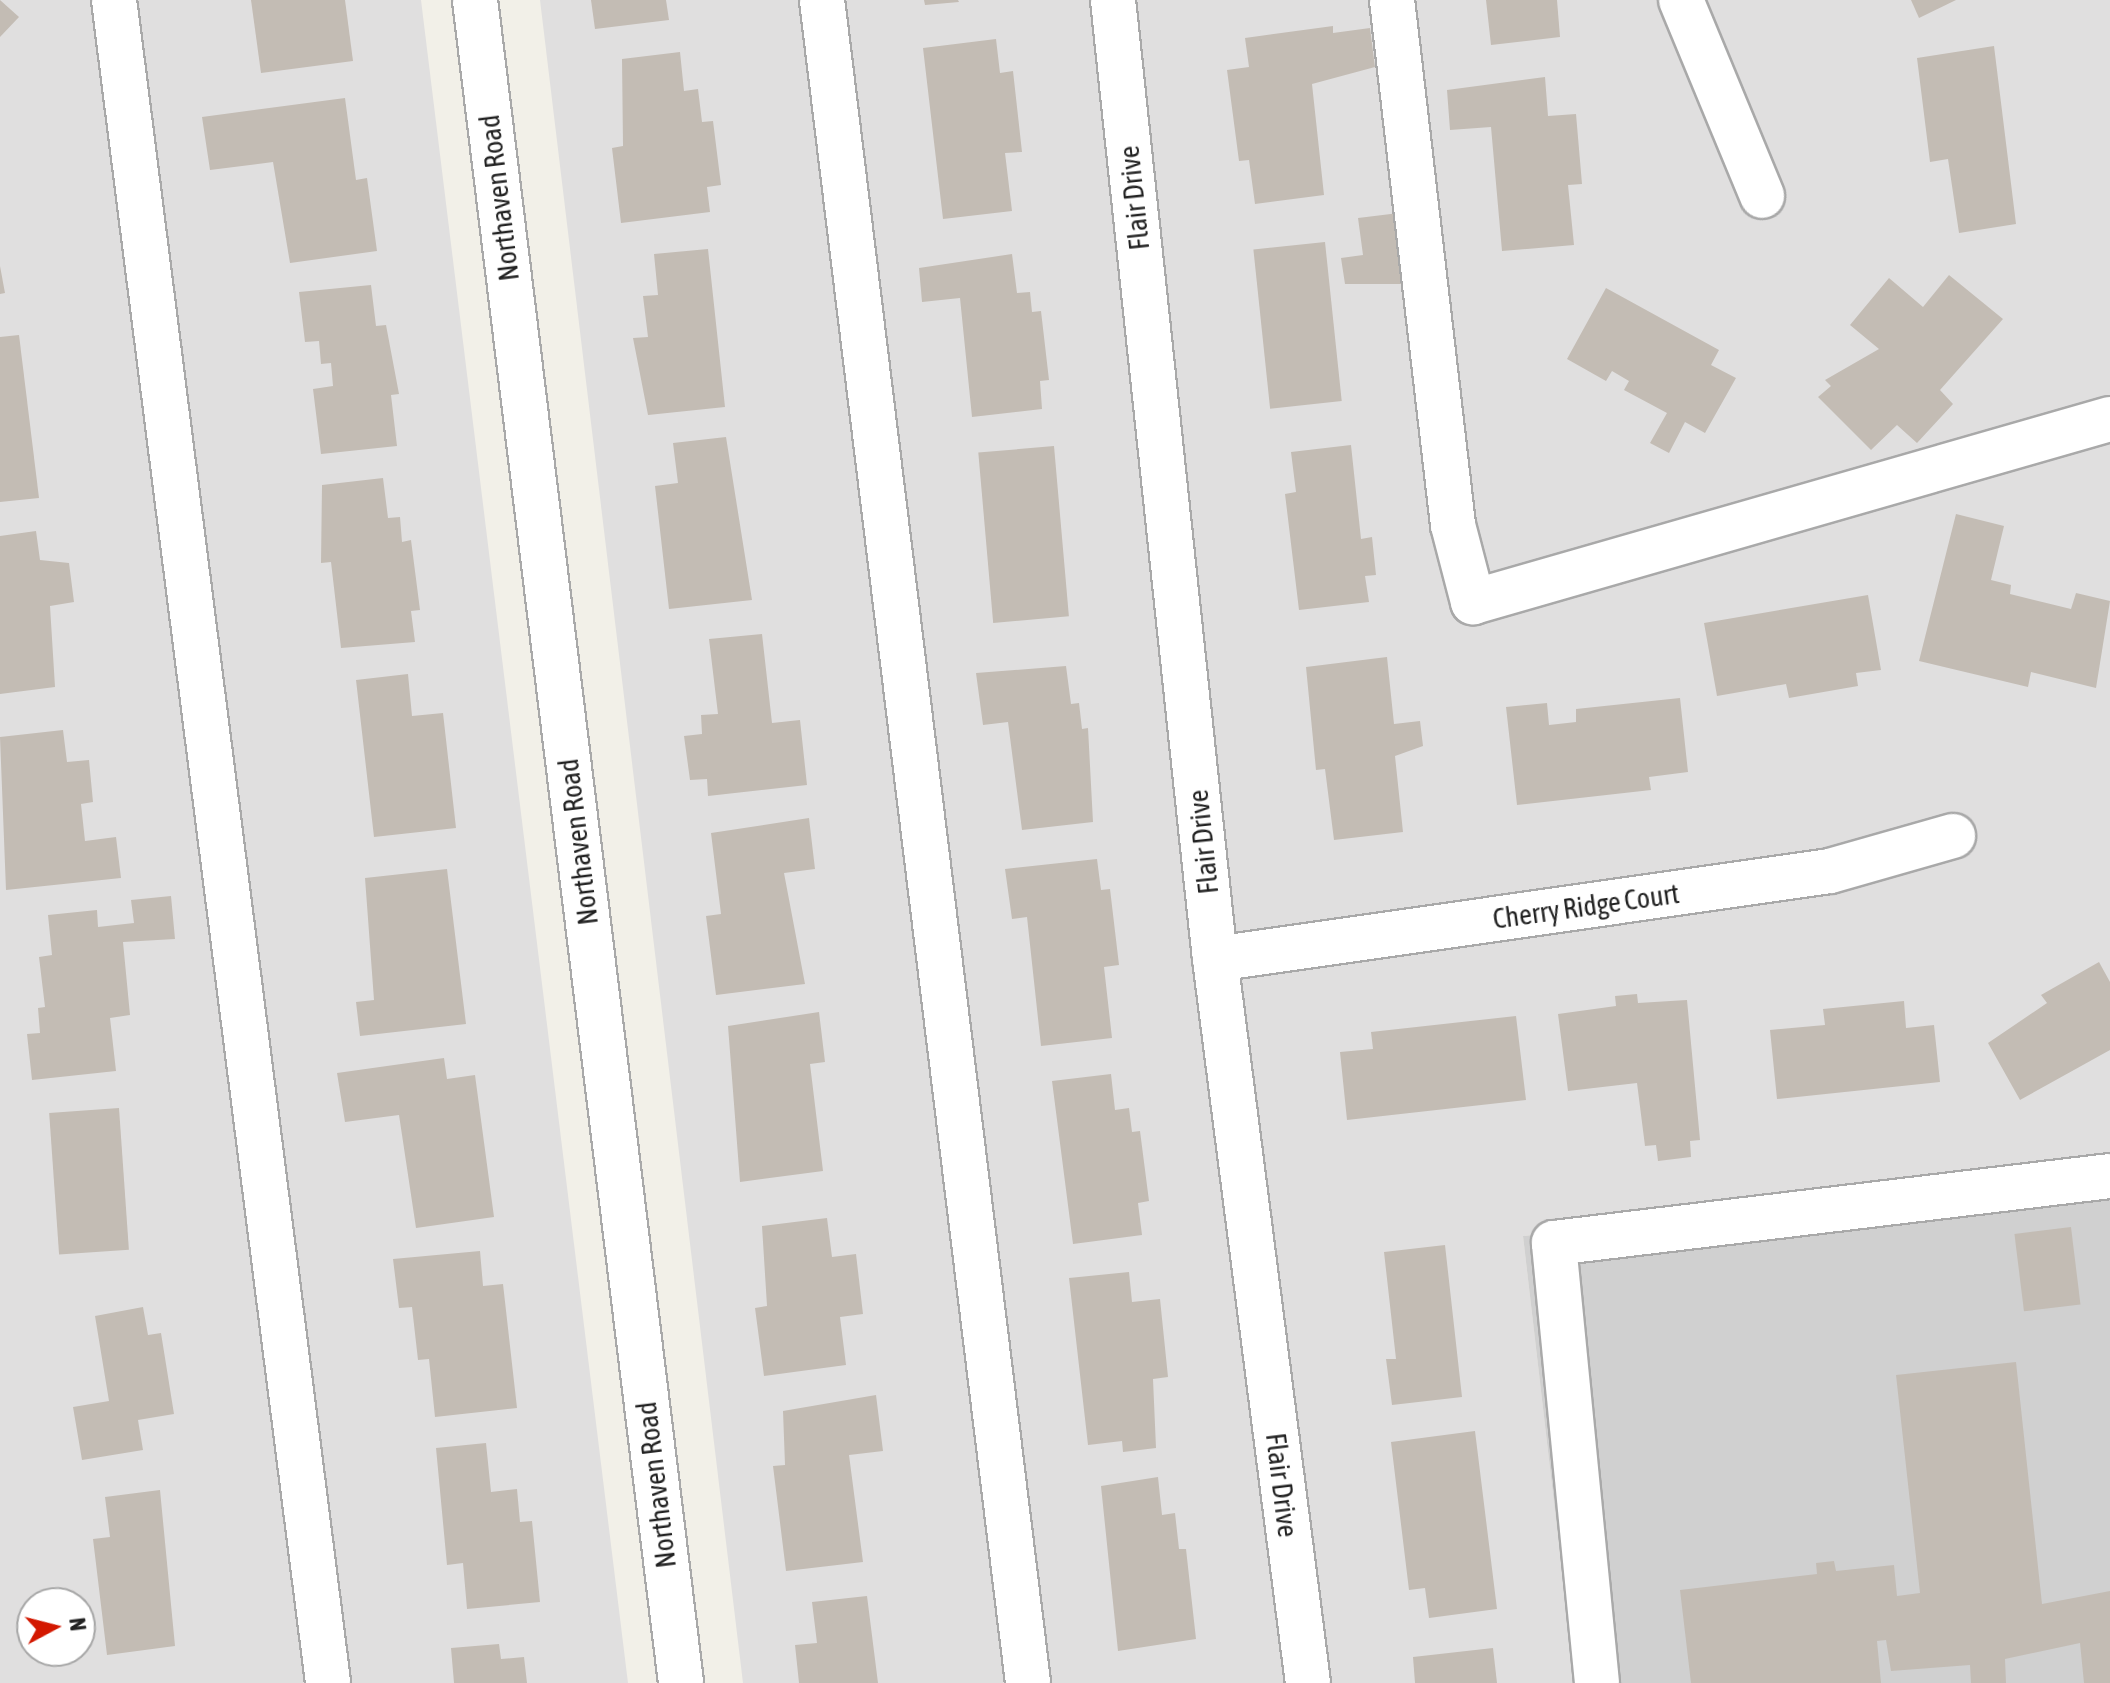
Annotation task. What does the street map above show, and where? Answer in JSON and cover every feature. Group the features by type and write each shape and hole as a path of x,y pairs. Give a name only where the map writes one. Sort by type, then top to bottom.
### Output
{"street":[{"path":"114,0 328,1683"},
{"name":"Northaven Road","path":"475,0 681,1683"},
{"path":"822,0 1028,1683"},
{"name":"Flair Drive","path":"1113,0 1215,959 1308,1683"},
{"path":"1392,0 1453,525 1473,602 2110,419"},
{"path":"1681,0 1762,196"},
{"name":"Cherry Ridge Court","path":"1215,959 1830,871 1953,836"},
{"path":"1597,1683 1554,1243 2110,1176"}],"shaded area":[{"path":"0,0 421,0 628,1683 0,1683"},
{"path":"540,0 2110,0 2110,1163 1523,1236 1575,1683 743,1683"},
{"path":"2110,1163 2110,1683 1575,1683 1523,1236"}],"building":[{"path":"0,0 19,17 0,37"},
{"path":"251,0 345,0 353,61 261,73"},
{"path":"591,0 666,0 669,20 595,29"},
{"path":"924,0 958,0 959,2 925,5"},
{"path":"1486,0 1557,0 1560,37 1491,45"},
{"path":"1911,0 1956,0 1919,18"},
{"path":"1333,26 1333,33 1370,28 1375,67 1312,84 1324,195 1255,204 1249,160 1239,161 1227,70 1249,67 1245,38"},
{"path":"996,39 1000,73 1013,71 1022,152 1005,153 1012,211 943,219 923,48"},
{"path":"1994,46 2016,224 1959,233 1948,159 1930,162 1917,58"},
{"path":"680,52 684,91 698,89 702,122 713,121 721,185 707,187 710,212 621,223 612,148 623,146 622,59"},
{"path":"1545,77 1548,116 1576,114 1582,184 1568,185 1574,245 1502,251 1491,127 1450,130 1447,90"},
{"path":"345,98 356,180 367,178 377,251 290,263 273,162 210,170 202,117"},
{"path":"1399,213 1408,284 1345,284 1341,258 1363,255 1358,218"},
{"path":"1325,242 1342,401 1270,409 1253,250"},
{"path":"708,249 725,407 648,415 633,338 648,337 643,296 658,295 654,254"},
{"path":"1012,254 1017,293 1030,292 1032,312 1041,311 1049,380 1040,381 1042,409 972,417 960,298 922,302 919,268"},
{"path":"0,266 5,293 0,294"},
{"path":"1949,275 2003,319 1940,390 1953,404 1917,443 1897,425 1871,450 1818,397 1831,386 1825,380 1879,349 1850,325 1889,278 1923,307"},
{"path":"371,285 376,326 386,325 399,394 391,395 397,446 321,454 313,389 333,386 331,363 321,364 319,341 305,342 299,292"},
{"path":"1606,288 1719,350 1711,365 1736,378 1705,433 1685,422 1669,453 1650,443 1667,413 1624,390 1629,381 1612,371 1606,381 1567,359"},
{"path":"19,335 39,498 0,502 0,337"},
{"path":"726,437 752,600 669,609 655,486 678,483 673,443"},
{"path":"1351,445 1361,539 1372,537 1376,575 1365,576 1369,602 1299,610 1285,494 1296,492 1291,452"},
{"path":"1054,446 1069,616 993,623 978,453"},
{"path":"383,478 388,518 400,517 402,542 411,540 420,610 411,611 415,642 341,648 331,562 321,563 322,485"},
{"path":"1956,514 2004,526 1991,580 2011,585 2010,594 2071,609 2076,593 2110,601 2096,688 2031,672 2028,687 1919,661"},
{"path":"36,531 40,560 69,563 74,602 50,606 55,687 0,694 0,536"},
{"path":"1868,595 1881,670 1856,673 1858,686 1789,698 1786,684 1717,696 1704,623"},
{"path":"762,634 772,723 800,720 807,785 708,796 707,779 690,780 684,736 702,734 701,715 718,714 709,639"},
{"path":"1387,657 1394,724 1420,721 1423,746 1395,756 1403,832 1334,840 1325,769 1316,770 1306,667"},
{"path":"1066,666 1071,704 1079,703 1082,729 1088,728 1093,822 1022,830 1008,722 983,725 976,673"},
{"path":"408,674 412,716 443,713 456,828 374,837 356,680"},
{"path":"1680,698 1688,772 1649,777 1651,790 1517,805 1506,707 1547,703 1549,725 1576,722 1576,709"},
{"path":"63,730 67,762 89,760 93,802 81,804 85,841 116,837 121,878 6,890 0,737"},
{"path":"809,818 815,869 784,873 805,984 716,995 706,916 721,914 711,833"},
{"path":"1097,859 1101,890 1110,889 1119,965 1104,967 1112,1038 1041,1046 1027,917 1012,919 1005,869"},
{"path":"447,869 466,1024 360,1036 356,1002 374,1000 365,878"},
{"path":"171,896 175,939 123,942 130,1015 110,1018 116,1071 32,1080 27,1034 40,1033 38,1008 45,1007 39,957 52,955 48,915 97,910 98,927 134,923 131,900"},
{"path":"2099,962 2110,982 2110,1050 2020,1100 1988,1043 2047,1003 2041,995"},
{"path":"1637,994 1638,1003 1687,1000 1700,1140 1690,1141 1691,1157 1658,1161 1656,1145 1645,1146 1637,1083 1568,1091 1558,1014 1616,1006 1615,996"},
{"path":"1904,1001 1906,1028 1934,1025 1940,1082 1777,1099 1770,1030 1825,1025 1823,1009"},
{"path":"819,1012 825,1062 810,1064 823,1171 740,1182 728,1026"},
{"path":"1516,1016 1526,1100 1347,1120 1340,1052 1373,1049 1371,1032"},
{"path":"444,1058 447,1079 475,1075 494,1217 416,1228 399,1115 345,1122 337,1073"},
{"path":"1111,1074 1115,1110 1129,1108 1132,1132 1140,1131 1149,1201 1138,1203 1142,1235 1073,1244 1052,1081"},
{"path":"119,1108 129,1250 59,1255 49,1113"},
{"path":"827,1218 832,1257 856,1254 863,1314 840,1317 846,1365 764,1376 755,1308 767,1306 762,1226"},
{"path":"2071,1227 2081,1304 2024,1311 2014,1234"},
{"path":"1445,1245 1462,1397 1392,1405 1386,1359 1396,1359 1384,1252"},
{"path":"480,1251 483,1286 503,1284 517,1408 435,1417 429,1359 418,1360 412,1307 399,1308 393,1259"},
{"path":"1129,1272 1132,1302 1160,1299 1168,1377 1153,1379 1156,1448 1123,1452 1122,1441 1088,1445 1069,1278"},
{"path":"143,1307 148,1335 161,1333 174,1414 138,1420 143,1450 82,1460 73,1407 109,1401 95,1316"},
{"path":"2016,1362 2042,1604 2110,1591 2110,1683 2084,1683 2080,1643 2005,1659 2006,1683 1971,1683 1970,1665 1891,1671 1886,1640 1877,1641 1881,1683 1691,1683 1680,1590 1817,1574 1816,1563 1834,1561 1836,1571 1894,1565 1897,1596 1920,1593 1896,1375"},
{"path":"876,1395 883,1451 849,1455 863,1562 786,1571 773,1466 785,1465 783,1411"},
{"path":"1475,1431 1497,1609 1429,1618 1425,1588 1409,1590 1391,1442"},
{"path":"486,1443 491,1492 517,1489 520,1522 532,1521 540,1602 467,1609 463,1563 447,1565 436,1448"},
{"path":"1158,1477 1162,1515 1175,1513 1179,1549 1186,1549 1196,1639 1118,1651 1101,1486"},
{"path":"160,1490 175,1646 107,1655 93,1539 110,1537 105,1497"},
{"path":"867,1596 878,1683 799,1683 795,1645 817,1643 812,1602"},
{"path":"499,1644 501,1659 524,1657 527,1683 454,1683 451,1648"},
{"path":"1493,1648 1497,1683 1415,1683 1413,1657"}]}
